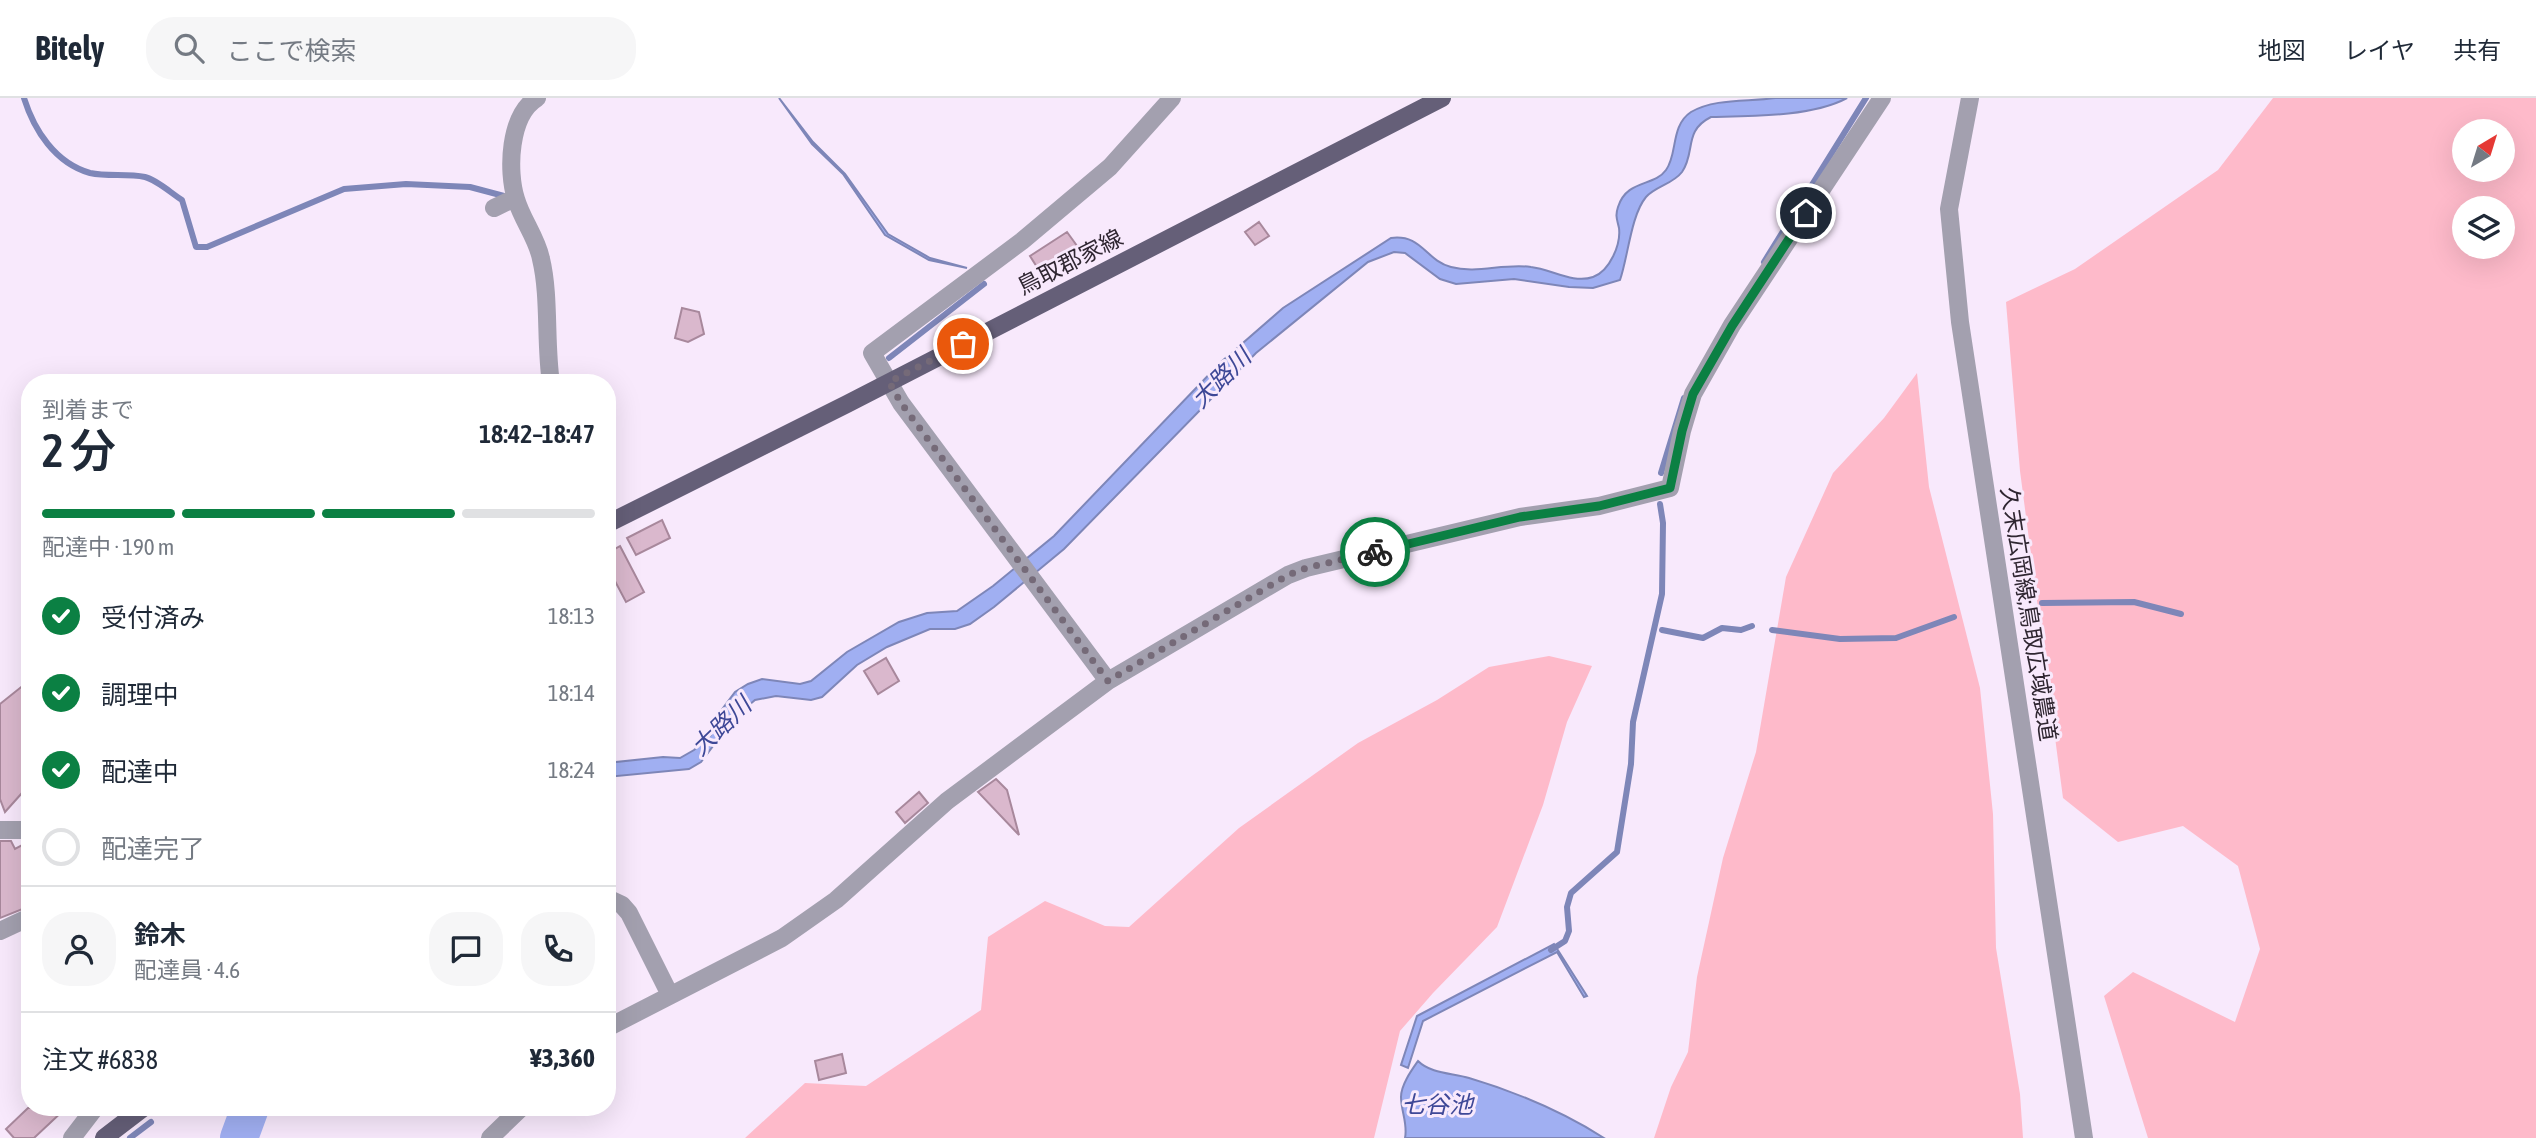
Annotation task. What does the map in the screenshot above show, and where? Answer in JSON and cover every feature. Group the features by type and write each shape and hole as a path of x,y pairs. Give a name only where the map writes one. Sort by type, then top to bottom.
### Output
{"main road":[{"name":"鳥取郡家線","path":"616,519 1442,98"},
{"path":"104,1138 133,1116"}],"street":[{"path":"537,98 522,116 515,133 512,172 515,198 541,258 550,374"},
{"path":"1108,681 901,403 872,353 1022,241 1110,167 1172,98"},
{"path":"616,1023 782,938 825,907 947,801 1108,681 1288,575 1306,568 1520,517 1599,506 1670,488 1693,394 1740,314 1882,98"},
{"name":"久末広岡線;鳥取広域農道","path":"1970,98 1949,209 1960,322 2084,1138"},
{"path":"494,208 515,198"},
{"path":"0,830 21,830"},
{"path":"616,902 629,913 670,995"},
{"path":"0,931 21,921"},
{"path":"72,1138 89,1116"},
{"path":"490,1138 513,1116"}],"shaded area":[{"path":"2273,98 2536,98 2536,1138 2148,1138 2104,996 2133,972 2235,1022 2260,949 2238,866 2183,826 2118,842 2063,798 2020,471 2006,302 2075,269 2218,170"},
{"path":"1917,373 1929,487 1980,688 1993,814 1996,948 2020,1094 2023,1138 1654,1138 1671,1087 1688,1052 1697,977 1723,858 1756,752 1786,577 1833,473 1884,418"},
{"path":"1549,656 1592,666 1567,722 1543,805 1497,927 1400,1031 1374,1138 745,1138 805,1083 866,1086 981,1010 988,937 1045,901 1105,926 1129,927 1239,828 1358,743 1437,700 1489,667"}],"water":[{"path":"779,98 813,142 845,174 888,234 930,258 967,268 929,260 885,235 843,174 812,144"},
{"path":"1847,98 1799,112 1711,117 1702,123 1693,135 1682,172 1650,193 1641,205 1633,225 1620,280 1593,288 1514,279 1456,284 1440,279 1405,253 1394,252 1368,262 1256,353 1064,549 970,624 955,629 930,629 887,647 857,665 822,697 811,700 776,696 755,700 735,717 701,762 689,769 616,776 616,762 680,758 694,750 711,735 711,724 735,692 748,684 762,679 800,684 811,681 847,652 899,622 927,613 957,611 993,586 1054,536 1221,362 1283,308 1391,238 1410,240 1442,264 1461,269 1521,266 1578,279 1599,274 1605,269 1616,249 1619,234 1617,213 1622,198 1634,187 1655,179 1666,170 1684,118 1710,104"},
{"path":"1554,944 1587,996 1584,997 1557,952 1423,1021 1408,1068 1401,1065 1417,1016"},
{"name":"七谷池","path":"1418,1061 1436,1071 1469,1078 1522,1096 1556,1111 1604,1138 1405,1138 1401,1092"}],"building":[{"path":"1259,222 1269,236 1255,245 1245,232"},
{"path":"1067,232 1080,250 1042,275 1030,256"},
{"path":"682,308 699,312 704,334 688,342 675,338"},
{"path":"662,520 670,538 636,555 627,538"},
{"path":"620,546 644,592 626,602 616,583 616,548"},
{"path":"886,658 899,681 878,694 864,671"},
{"path":"21,687 21,794 5,812 0,799 0,704"},
{"path":"996,779 1007,790 1019,835 978,792"},
{"path":"919,792 928,803 905,823 896,812"},
{"path":"0,841 11,841 15,849 21,846 21,910 0,918"},
{"path":"842,1054 846,1073 819,1080 815,1061"},
{"path":"21,1115 57,1116 34,1138 14,1138 6,1129"}],"waterway":[{"path":"24,98 40,133 66,162 90,173 145,177 182,200 196,247 207,247 344,189 406,184 470,187 504,196"},
{"path":"1764,262 1866,98"},
{"path":"889,358 984,284"},
{"path":"1661,473 1684,398"},
{"path":"1551,950 1565,941 1569,931 1567,907 1571,893 1617,852 1631,764 1633,722 1662,594 1663,523 1660,504"},
{"path":"2042,603 2134,602 2181,614"},
{"path":"1772,630 1840,639 1896,638 1954,617"},
{"path":"1662,630 1703,638 1722,628 1741,630 1752,626"},
{"name":"大路川","path":"239,1138 247,1116"},
{"path":"130,1138 151,1122"}],"way so far":[{"path":"963,344 889,382 901,403 1108,681 1288,575 1306,568 1375,552"}],"route":[{"path":"1375,552 1520,517 1599,506 1670,488 1693,394 1732,326 1806,213"}]}
